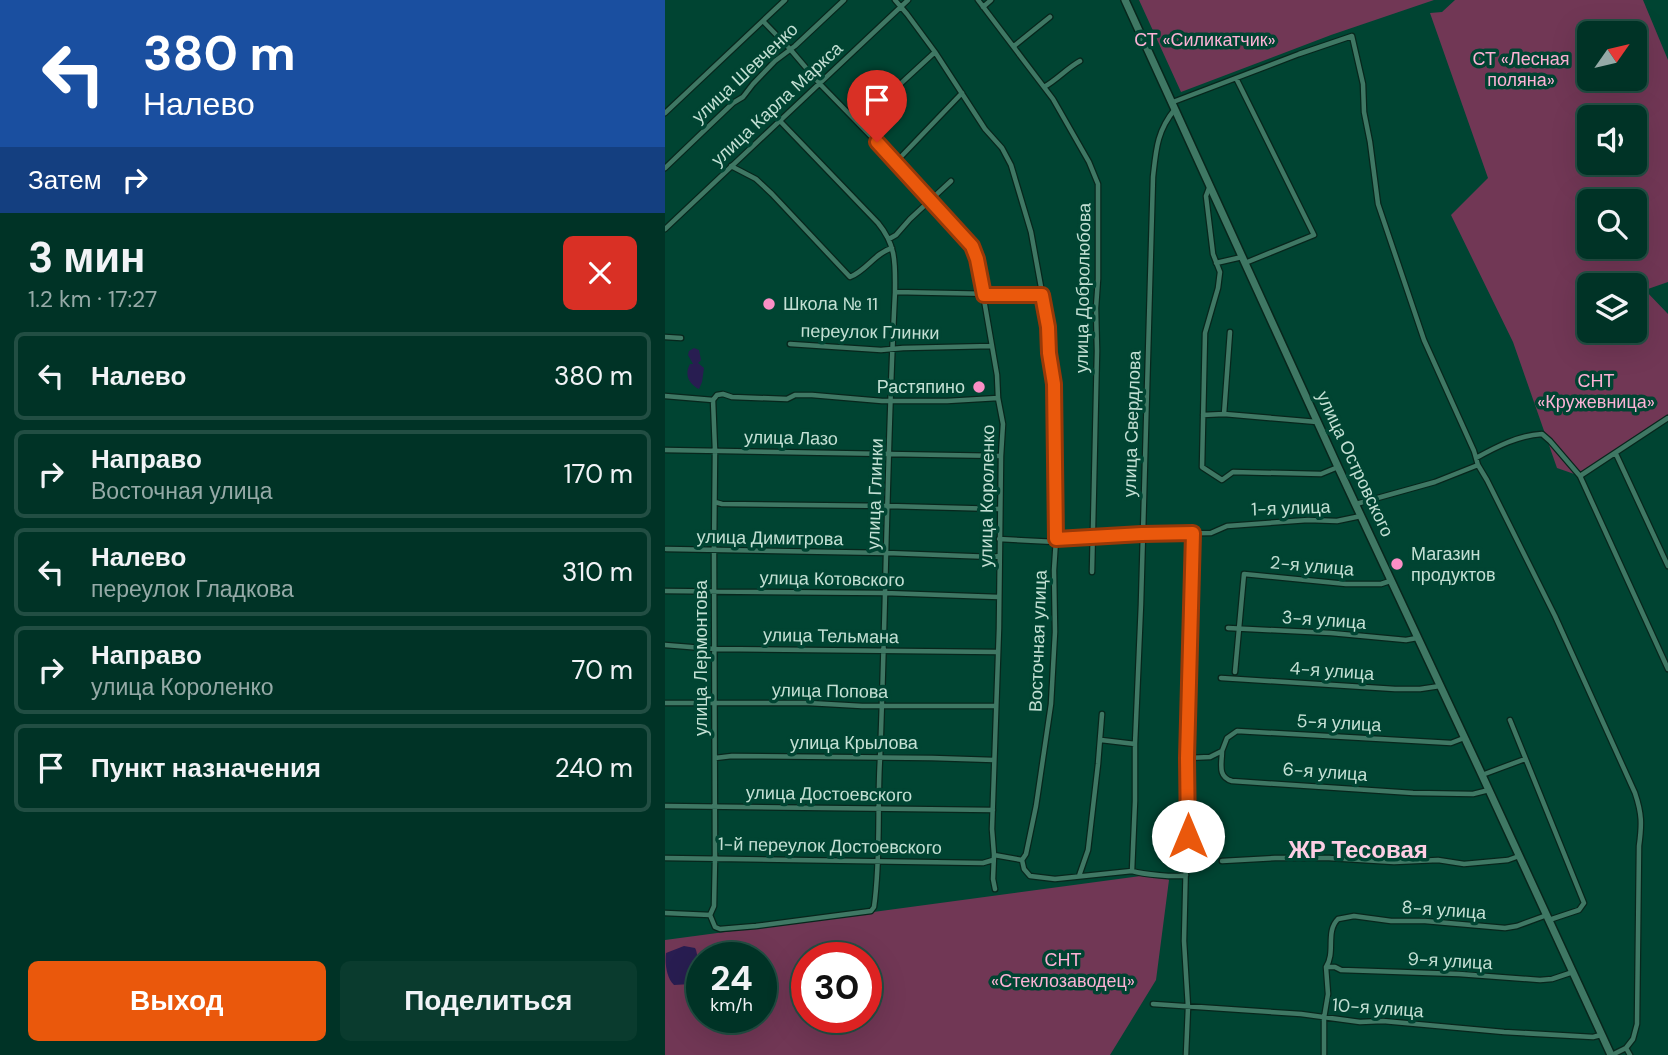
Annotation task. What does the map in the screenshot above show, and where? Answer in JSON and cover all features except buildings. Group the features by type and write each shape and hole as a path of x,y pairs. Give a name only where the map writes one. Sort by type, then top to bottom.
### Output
{"street":[{"path":"665,113 785,0"},
{"name":"улица Шевченко","path":"665,168 733,103 743,97 785,52 844,0"},
{"name":"Восточная улица","path":"895,0 935,52 1011,165 1031,232 1048,327 1054,384 1055,632 1051,704 1036,806 1026,854 1022,860"},
{"name":"улица Карла Маркса","path":"666,226 908,0"},
{"name":"улица Добролюбова","path":"978,0 1065,118 1089,162 1099,189 1092,572"},
{"path":"983,7 991,0"},
{"name":"улица Островского","path":"1125,0 1611,1055"},
{"path":"1014,46 1049,17"},
{"name":"улица Короленко","path":"763,21 972,246 977,259 1003,424 993,810 995,889"},
{"path":"1173,106 1236,78 1352,36 1363,84 1364,112 1378,204 1425,340 1478,465 1559,625 1640,809 1642,822 1639,846 1637,1024 1633,1039 1626,1048 1611,1055"},
{"path":"859,122 935,52"},
{"path":"1044,87 1080,61"},
{"path":"1216,263 1243,260 1314,235 1236,78"},
{"path":"896,162 962,93"},
{"name":"улица Свердлова","path":"1132,871 1153,177 1160,131 1173,106"},
{"name":"улица Глинки","path":"710,915 715,927 720,929 871,911 879,861 878,808 895,292 893,248 878,223 779,120"},
{"path":"731,166 756,179 850,277 884,251 893,248"},
{"path":"890,239 951,181"},
{"path":"1210,187 1206,196 1213,254 1220,272 1205,333 1202,467 1223,480 1233,472 1321,474 1338,467"},
{"path":"895,292 1042,295"},
{"path":"1224,414 1230,332"},
{"path":"665,337 681,338"},
{"name":"переулок Глинки","path":"790,344 892,349 992,346"},
{"path":"665,396 713,400 717,395 723,394 732,397 787,399 795,395 811,395 881,401 998,398"},
{"name":"улица Лермонтова","path":"710,915 714,906 715,859 713,400"},
{"path":"1203,415 1224,414 1318,422"},
{"path":"1580,476 1668,418"},
{"path":"1476,458 1529,435 1542,434 1550,441 1580,476 1668,670"},
{"name":"улица Лазо","path":"665,450 1001,456"},
{"path":"1616,454 1668,566"},
{"path":"1356,504 1435,482 1478,465"},
{"path":"715,502 1000,509"},
{"name":"1-я улица","path":"999,539 1056,540 1142,534 1211,533 1221,527 1244,524 1337,521 1361,516"},
{"path":"1187,1055 1188,1007 1184,941 1193,533"},
{"name":"улица Димитрова","path":"666,550 999,556"},
{"name":"2-я улица","path":"1235,672 1244,574 1328,583 1381,584 1391,581"},
{"name":"улица Котовского","path":"665,591 999,597"},
{"name":"3-я улица","path":"1228,628 1406,640 1418,638"},
{"name":"улица Тельмана","path":"665,645 715,649 997,652"},
{"name":"4-я улица","path":"1221,678 1395,689 1420,689 1440,685"},
{"name":"улица Попова","path":"665,703 995,706"},
{"path":"1079,876 1088,850 1102,714"},
{"path":"1482,775 1525,759 1510,720"},
{"name":"5-я улица","path":"1222,751 1227,738 1237,731 1451,743 1465,738"},
{"path":"1101,740 1136,744"},
{"path":"1187,758 1210,757 1222,751"},
{"name":"6-я улица","path":"1222,751 1222,775 1232,781 1413,793 1473,794 1489,790"},
{"name":"улица Крылова","path":"715,758 732,756 994,760"},
{"name":"8-я улица","path":"1326,967 1331,956 1332,927 1338,919 1354,916 1505,928 1579,910 1584,903 1525,759"},
{"name":"улица Достоевского","path":"665,806 993,810"},
{"path":"1222,861 1329,858 1394,862 1438,860 1464,864 1508,860 1520,856"},
{"name":"1-й переулок Достоевского","path":"665,858 983,863 994,857 1022,860 1024,869 1030,876 1045,879 1132,871 1180,877 1186,875"},
{"path":"665,913 710,915"},
{"path":"1324,1055 1324,1018 1328,994 1326,967"},
{"name":"9-я улица","path":"1326,967 1540,981 1573,972"},
{"name":"10-я улица","path":"1153,1004 1504,1032 1593,1037 1602,1034"},
{"path":"1626,1048 1630,1055"}],"green space":[{"name":"СТ «Силикатчик»","path":"1139,0 1434,0 1331,35 1181,92"},
{"path":"1455,0 1643,0 1668,60 1668,282 1647,289 1647,273 1577,273 1577,343 1647,343 1647,292 1668,314 1668,416 1580,476 1557,468 1513,342 1451,215 1488,178 1430,13 1442,12"},
{"name":"СНТ «Стеклозаводец»","path":"1163,873 1169,880 1156,980 1110,1055 665,1055 665,940"}],"shaded area":[{"path":"694,348 699,350 701,360 698,363 704,368 699,389 690,382 688,375 688,368 693,364 688,355"},
{"path":"686,946 686,984 674,985 669,978 666,953"}],"place":[{"name":"Школа № 11","path":"769,304"},
{"name":"Растяпино","path":"979,387"},
{"name":"Магазин продуктов","path":"1397,564"}],"district":[{"name":"ЖР Тесовая","path":"1358,849"}],"route":[{"path":"877,142 972,246 984,295 1042,295 1054,384 1056,539 1193,533 1187,758 1188,836"}],"park label":[{"name":"СТ «Лесная поляна»","path":"1521,69"},
{"name":"СНТ «Кружевница»","path":"1596,391"}]}
